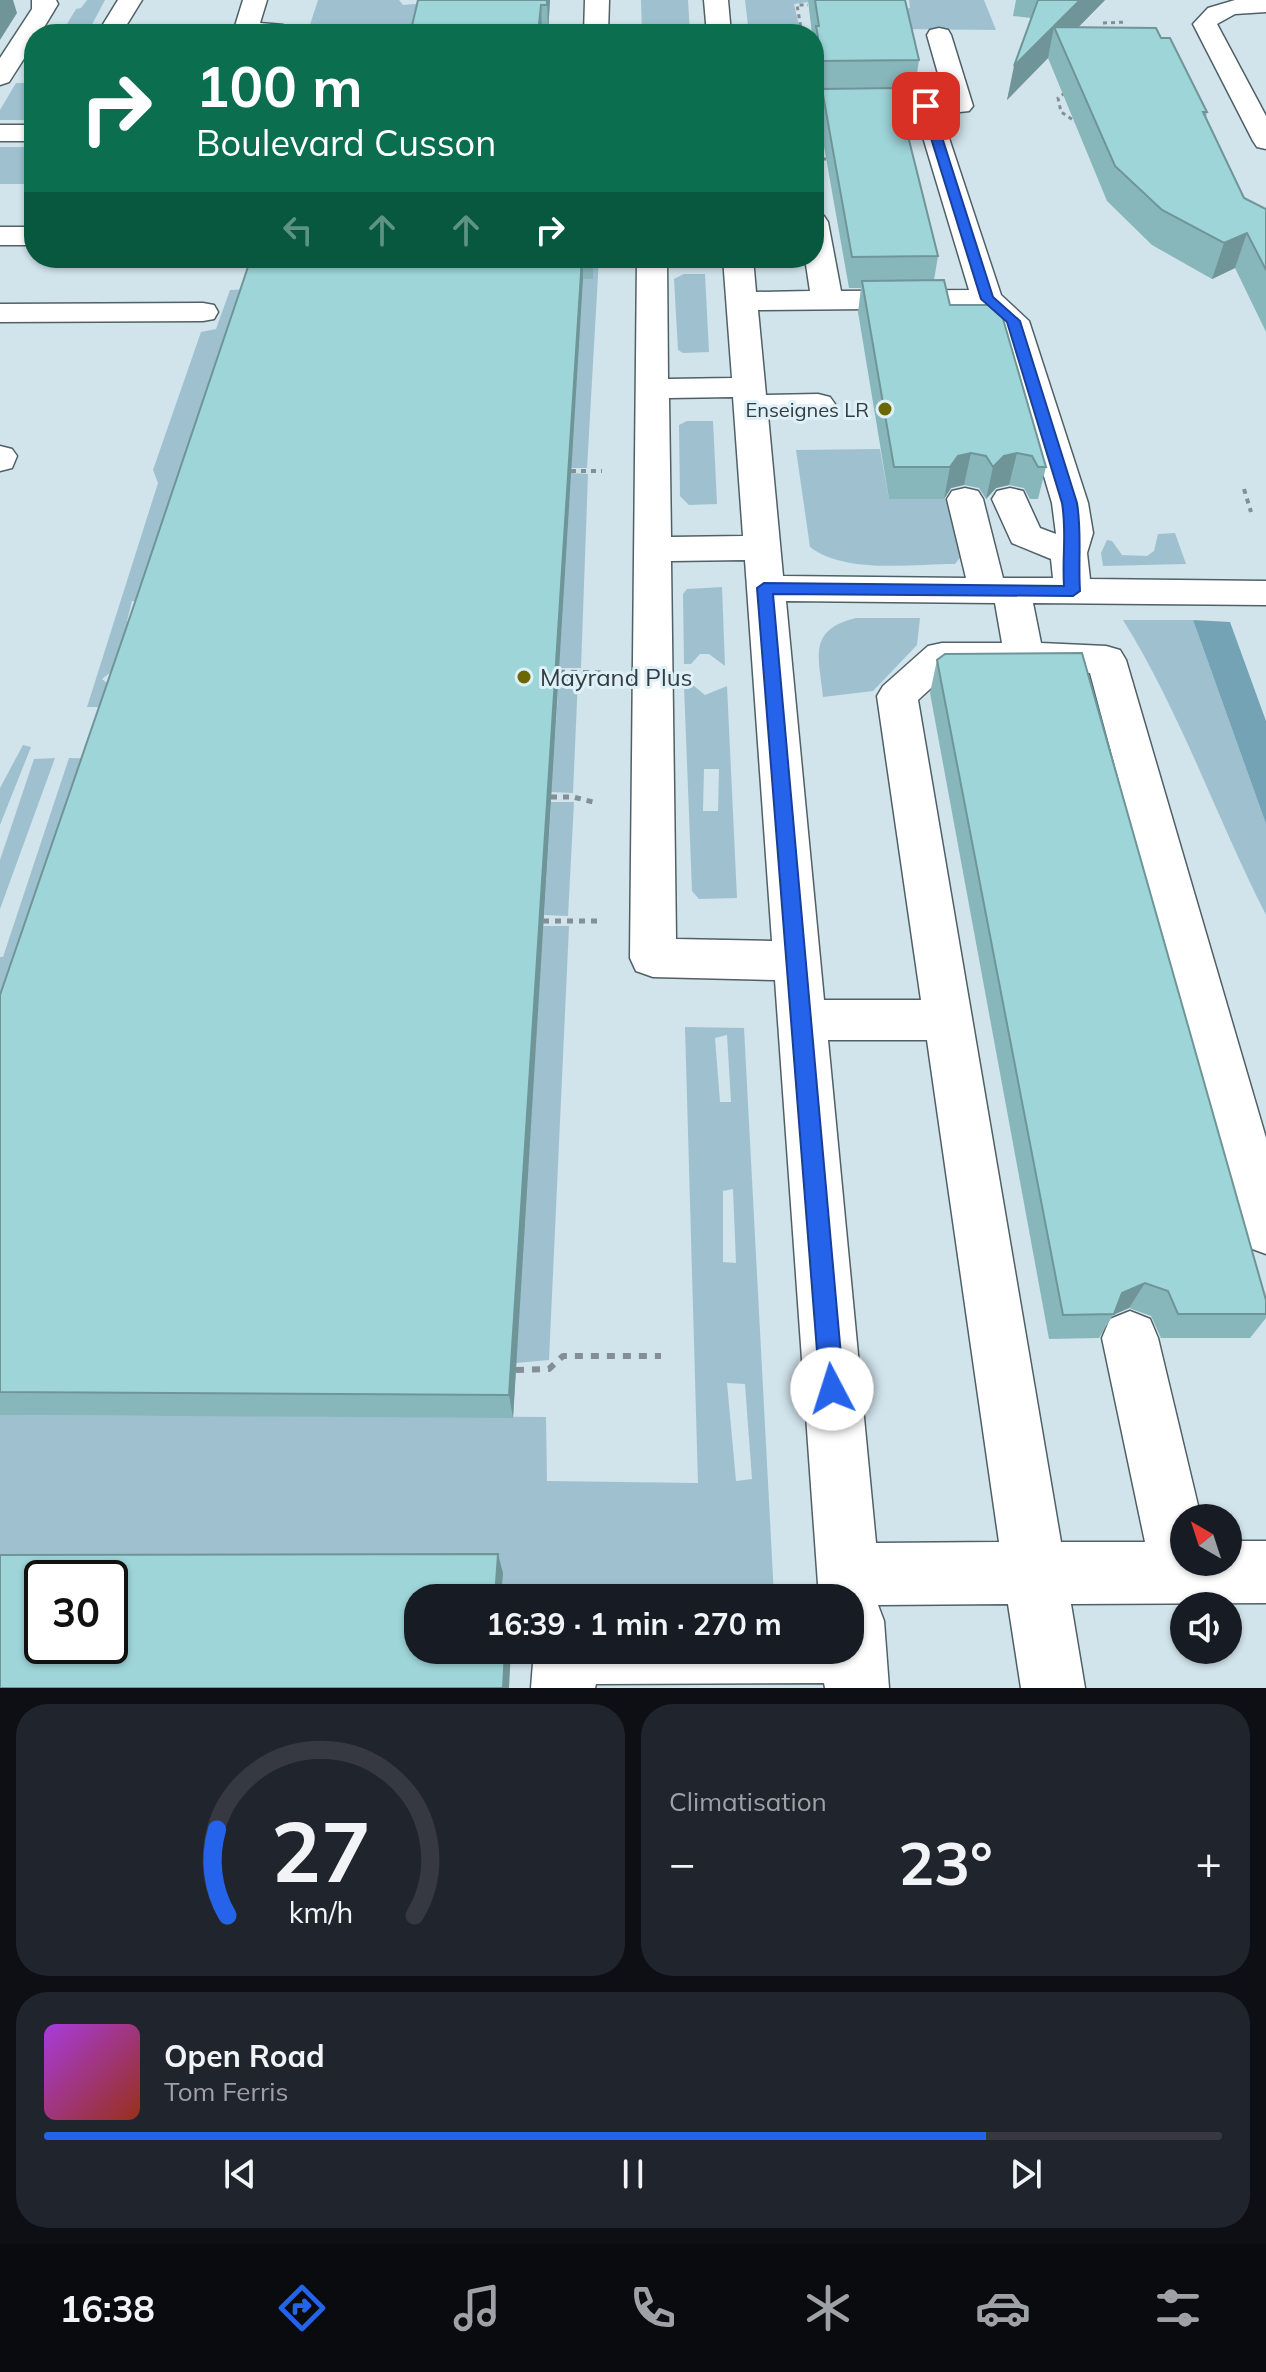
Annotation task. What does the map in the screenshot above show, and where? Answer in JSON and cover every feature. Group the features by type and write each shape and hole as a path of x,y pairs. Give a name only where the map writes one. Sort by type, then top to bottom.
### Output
{"street":[{"path":"34,24 44,9 44,0"},
{"path":"115,24 130,0"},
{"path":"248,24 255,0"},
{"path":"596,24 597,0"},
{"path":"716,0 718,24"},
{"path":"1266,5 1226,9 1212,16 1205,24 1266,141"},
{"path":"824,107 960,106 939,35"},
{"path":"0,77 24,40"},
{"path":"926,106 987,299 1013,321 1016,329 1070,503 1075,533 1069,553 1073,591"},
{"path":"0,133 24,133"},
{"path":"0,236 24,236"},
{"path":"652,268 653,958 796,961"},
{"path":"822,268 827,300"},
{"path":"741,296 827,300 987,299"},
{"path":"741,296 813,330"},
{"path":"741,296 849,1584"},
{"path":"0,313 203,312"},
{"path":"652,389 818,404"},
{"path":"965,499 1024,656"},
{"path":"1010,499 1025,535 1069,553"},
{"path":"652,549 763,568 1000,591 1266,593"},
{"path":"1053,1688 897,696 942,656 1106,660 1266,1229"},
{"path":"801,1020 948,1020"},
{"path":"1130,1338 1170,1515"},
{"path":"1242,1572 1266,1572"},
{"path":"864,1619 1035,1575 1170,1573"},
{"path":"563,1688 564,1664"}],"path":[{"path":"800,24 797,5 808,5"},
{"path":"1103,23 1126,22"},
{"path":"1065,93 1058,98 1061,112 1080,125"},
{"path":"571,471 588,471"},
{"path":"1244,489 1251,512"},
{"path":"559,672 580,673"},
{"path":"551,797 573,797"},
{"path":"543,921 568,920"},
{"path":"516,1370 549,1369 563,1356 661,1356"}],"shaded area":[{"path":"87,0 105,0 92,24 67,24 76,9"},
{"path":"318,0 399,0 403,5 426,3 422,24 310,24"},
{"path":"641,0 688,0 689,24 642,24"},
{"path":"745,0 808,0 794,4 799,24 748,24"},
{"path":"909,0 984,0 996,30 901,29 895,9 910,8"},
{"path":"16,83 24,83 24,120 0,120 0,110"},
{"path":"0,147 24,147 24,184 0,184"},
{"path":"588,268 598,268 587,468 571,468 583,279"},
{"path":"684,274 705,274 709,352 683,353 678,350 674,279"},
{"path":"252,289 155,601 132,601 127,621 173,623 102,679 108,684 102,707 87,707 158,483 153,470 201,332 216,329 230,290"},
{"path":"687,421 713,421 717,504 689,505 680,496 679,425"},
{"path":"880,449 889,499 952,499 962,555 955,564 860,564 841,561 810,547 796,450"},
{"path":"571,473 588,474 581,668 559,668"},
{"path":"1175,533 1186,564 1103,566 1101,553 1107,540 1112,541 1122,555 1147,556 1154,551 1158,534"},
{"path":"722,587 725,666 709,654 700,654 691,664 684,664 683,594 687,589"},
{"path":"856,618 920,618 917,645 873,691 823,697 819,658 823,638 840,623"},
{"path":"1123,620 1193,620 1266,824 1266,915 1181,728"},
{"path":"1193,620 1230,622 1266,721 1266,824"},
{"path":"578,678 573,793 551,792 559,679"},
{"path":"684,686 694,686 705,695 727,686 737,898 699,899 692,891","holes":["704,769 719,769 718,811 703,811"]},
{"path":"23,745 31,747 0,825 0,788"},
{"path":"55,758 0,909 0,860 34,759"},
{"path":"69,758 105,759 0,1075 0,957 3,957"},
{"path":"551,802 574,802 568,916 544,915"},
{"path":"543,926 569,926 549,1360 516,1363"},
{"path":"685,1027 744,1028 773,1584 501,1584 502,1573 128,1573 128,1560 24,1560 24,1573 0,1573 0,1415 546,1417 547,1481 698,1483","holes":["727,1035 731,1102 720,1102 715,1038","733,1189 736,1263 723,1262 723,1191","727,1383 745,1384 752,1479 736,1481"]}],"building":[{"path":"418,0 547,0 547,5 541,5 539,24 412,24"},
{"path":"815,0 905,0 919,60 824,61 824,24 819,24"},
{"path":"1038,0 1080,0 1014,66"},
{"path":"1054,27 1156,28 1161,38 1170,38 1207,112 1203,112 1244,198 1266,209 1266,270 1247,233 1224,243 1162,210 1115,166"},
{"path":"896,88 938,256 852,257 824,89"},
{"path":"248,268 581,268 509,1395 0,1392 0,995"},
{"path":"944,280 950,305 999,305 1046,467 1038,467 1032,456 1017,453 1004,456 993,467 986,456 971,453 958,456 950,467 894,467 862,281"},
{"path":"1082,653 1266,1300 1266,1314 1178,1314 1168,1291 1145,1283 1122,1293 1114,1314 1063,1315 937,660 945,654"},
{"path":"498,1554 496,1584 404,1584 404,1664 504,1664 503,1688 0,1688 0,1555"}],"place":[{"name":"Enseignes LR","path":"885,409"},
{"name":"Mayrand Plus","path":"524,677"}],"route":[{"path":"832,1389 764,588 1073,591 1069,553 1075,533 1070,503 1013,321 987,299 926,106"}]}
